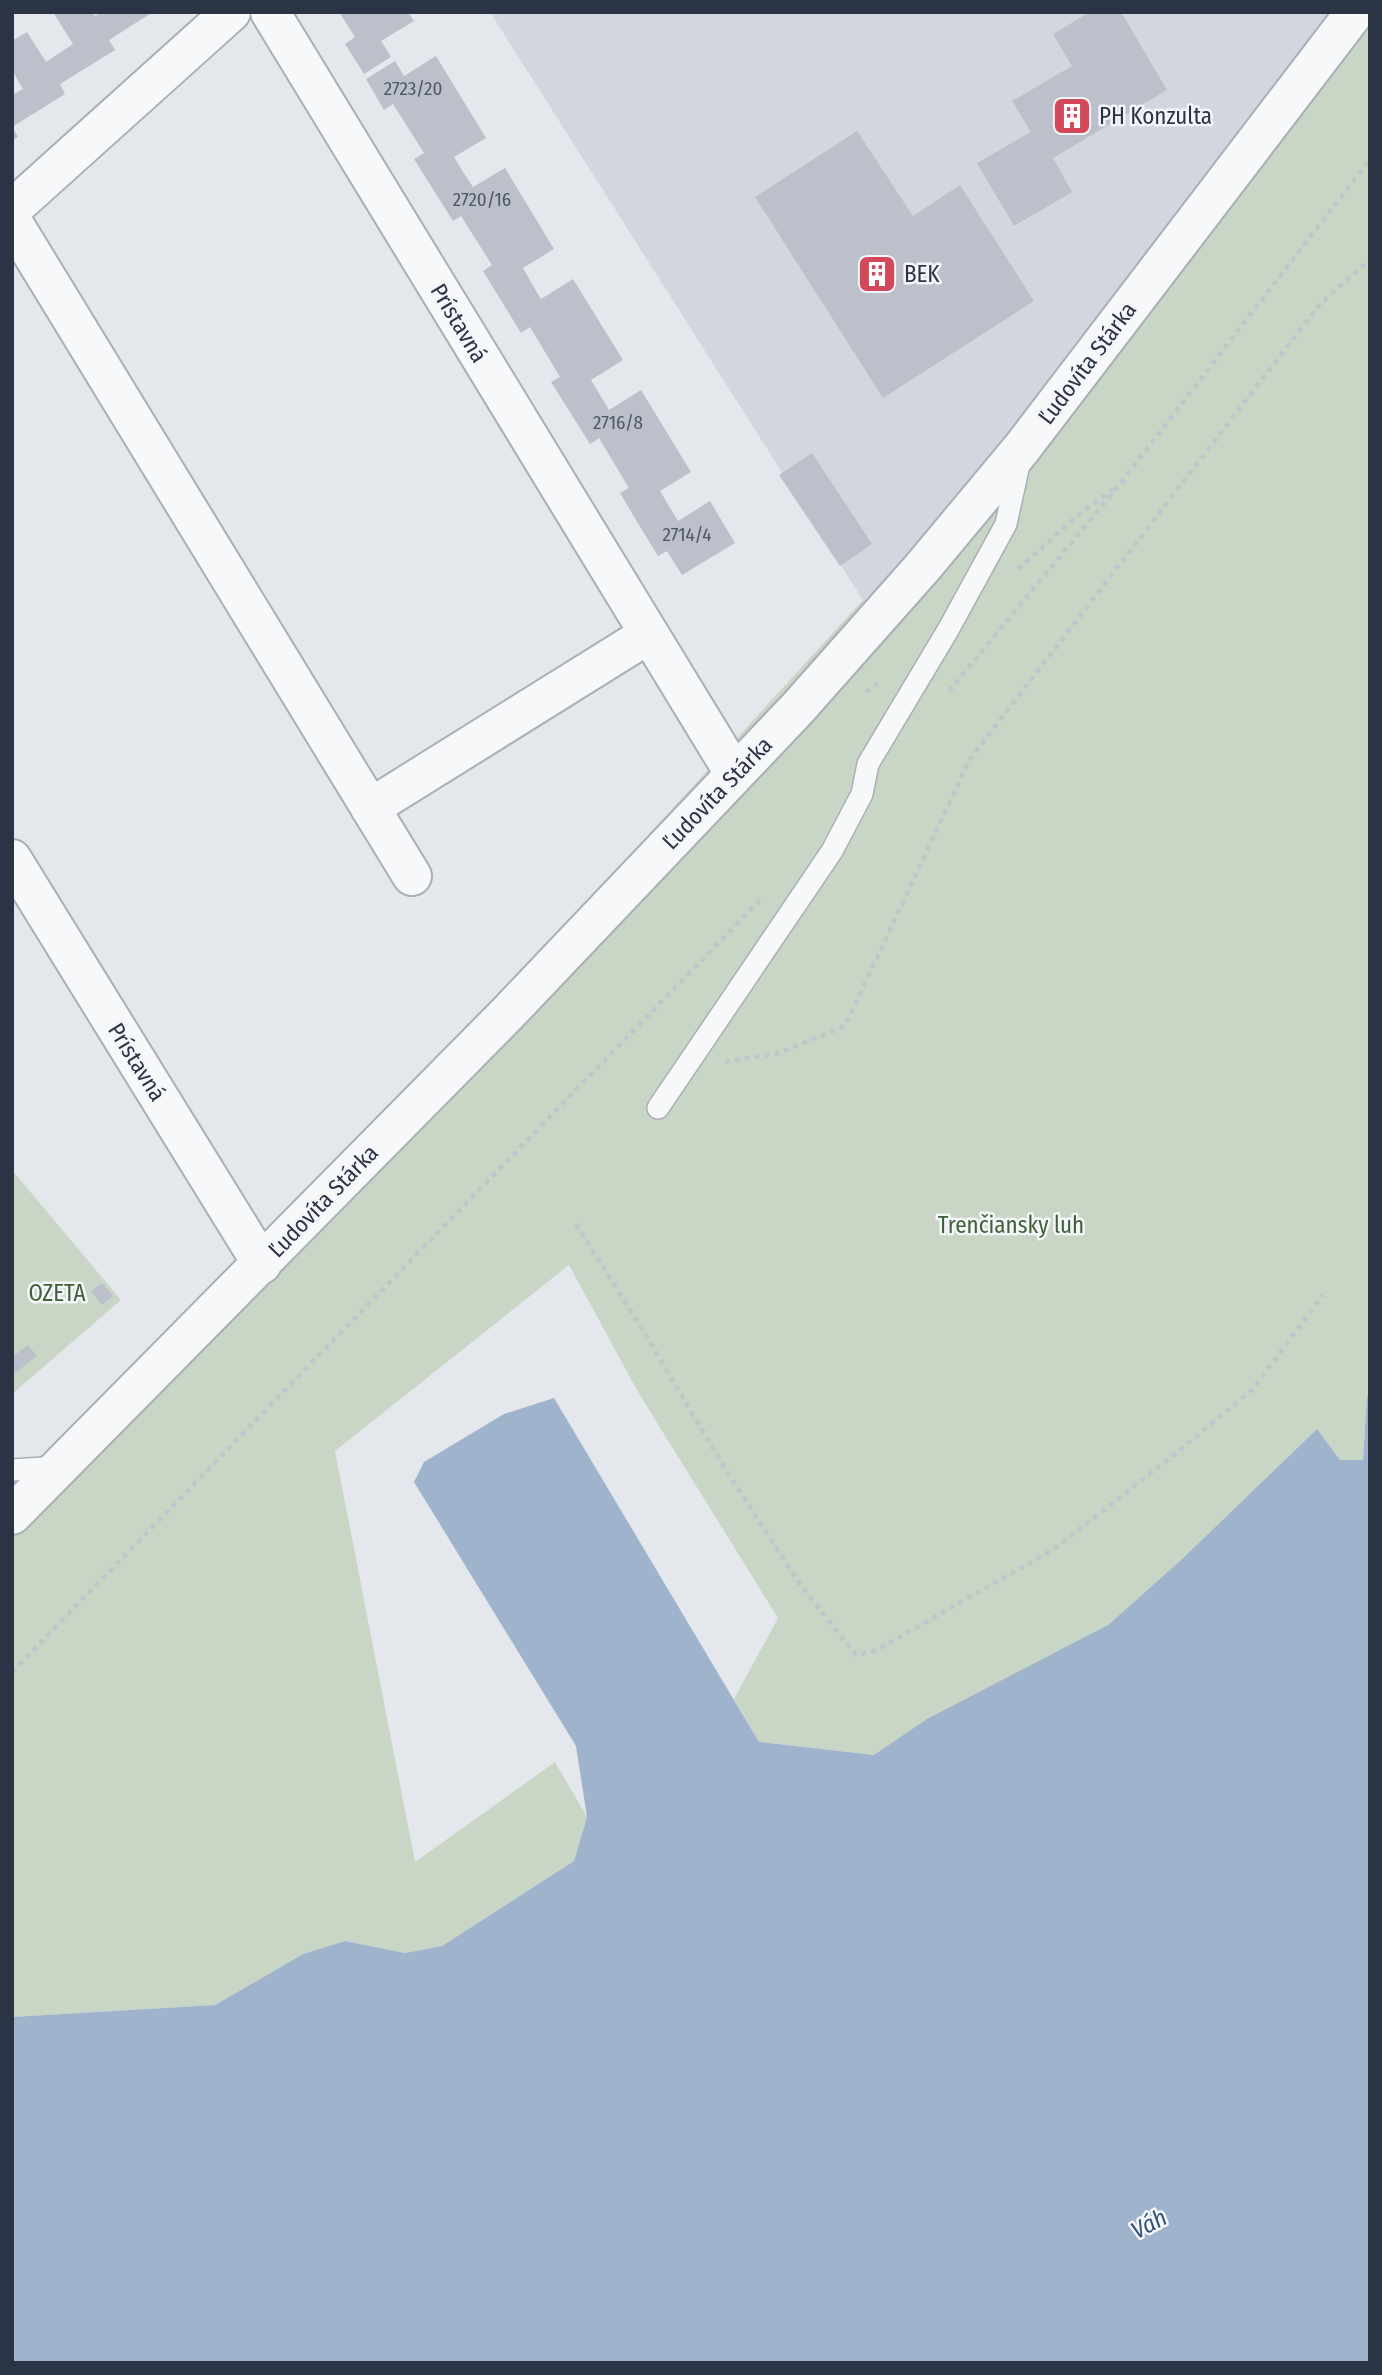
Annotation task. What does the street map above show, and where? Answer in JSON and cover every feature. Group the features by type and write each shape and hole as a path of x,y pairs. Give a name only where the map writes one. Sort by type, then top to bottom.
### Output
{"street":[{"path":"12,209 232,12"},
{"name":"Prístavná","path":"270,12 734,773"},
{"name":"Ľudovíta Stárka","path":"12,1514 508,1013 815,689 1022,448 1355,12"},
{"path":"12,221 412,876"},
{"path":"370,808 649,634"},
{"name":"Prístavná","path":"12,859 262,1264"}],"lane":[{"path":"658,1108 832,851 862,794 868,764 948,630 1006,524 1022,448"},
{"path":"12,1470 61,1467"}],"path":[{"path":"942,700 1120,484 1370,159"},
{"path":"718,1067 728,1060 779,1053 845,1026 970,759 1320,304 1370,259"},
{"path":"12,1672 767,893"},
{"path":"576,1224 724,1467 792,1572 856,1655 875,1651 1054,1549 1253,1389 1323,1295"}],"shaded area":[{"path":"490,12 1370,12 1370,28 1142,321 880,637 863,600"}],"green space":[{"name":"Trenčiansky luh","path":"1370,28 1370,1392 1367,1396 1363,1460 1340,1460 1317,1429 1181,1560 1108,1625 874,1755 759,1742 734,1699 778,1618 638,1392 569,1265 335,1451 415,1862 555,1762 587,1817 574,1861 442,1946 405,1953 345,1941 303,1954 215,2005 12,2017 12,1532 863,600 880,636 1142,321"},
{"name":"OZETA","path":"12,1170 121,1300 12,1394"}],"water":[{"name":"Váh","path":"1370,1392 1370,2363 12,2363 12,2017 215,2005 303,1954 345,1941 405,1953 442,1946 574,1861 587,1817 576,1746 414,1482 424,1462 504,1414 554,1398 759,1742 874,1755 927,1719 1108,1625 1181,1560 1317,1429 1340,1460 1363,1460 1367,1396"}],"building":[{"path":"53,12 92,12 95,16 102,12 153,12 109,40 115,50 60,84 65,94 12,127 12,95 23,89 12,70 12,41 27,32 46,62 73,44"},
{"path":"339,12 408,12 414,21 381,41 391,57 364,74 345,44 355,37"},
{"name":"PH Konzulta","path":"1090,12 1121,12 1167,90 1053,158 1072,192 1014,226 977,163 1031,132 1012,101 1072,66 1053,34"},
{"path":"436,56 486,138 454,157 463,172 473,187 505,168 554,249 523,268 541,299 573,279 623,360 591,380 609,410 641,390 691,472 660,491 678,521 710,501 735,543 682,575 667,551 658,556 620,493 629,488 599,438 590,444 551,382 560,377 530,327 521,333 483,271 492,265 461,216 453,221 414,159 424,153 393,104 384,110 366,79 395,61 404,76"},
{"path":"12,127 18,137 12,140"},
{"name":"BEK","path":"857,131 913,216 960,185 1034,301 883,398 755,197"},
{"path":"812,453 872,544 840,566 779,475"},
{"path":"102,1283 113,1296 102,1305 91,1291"},
{"path":"28,1345 37,1356 15,1373 12,1369 12,1357"}],"place":[{"name":"PH Konzulta","path":"1072,116"},
{"name":"BEK","path":"877,274"}]}
